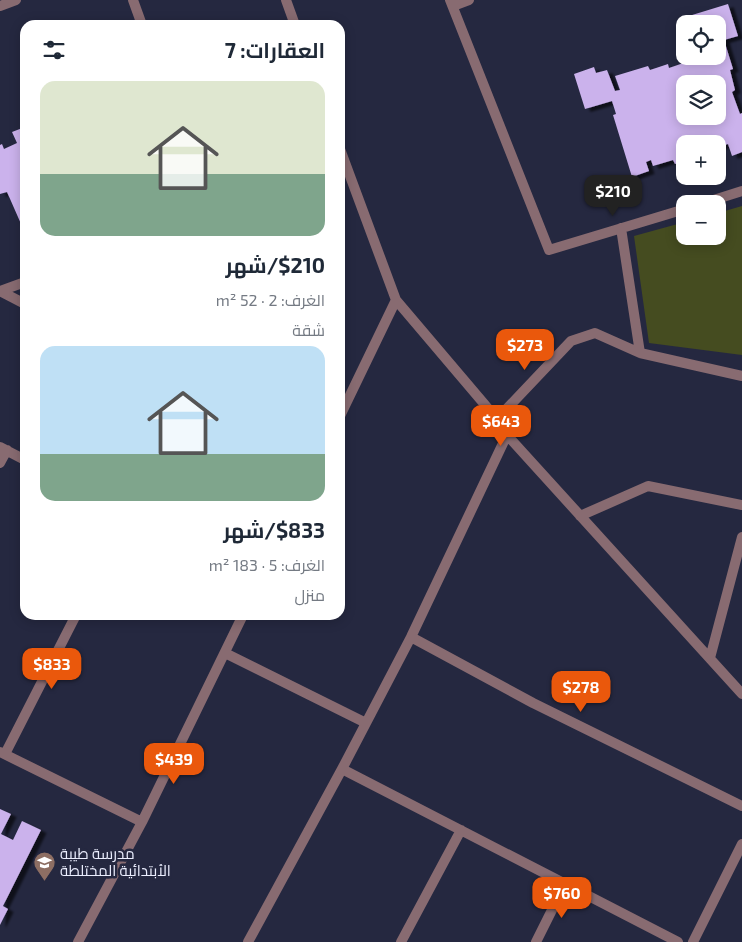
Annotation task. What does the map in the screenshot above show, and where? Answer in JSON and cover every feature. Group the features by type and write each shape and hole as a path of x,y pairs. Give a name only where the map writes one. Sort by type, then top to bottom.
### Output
{"street":[{"path":"0,6 16,0"},
{"path":"132,0 140,20"},
{"path":"469,0 451,3 549,250 676,212"},
{"path":"289,1 294,20"},
{"path":"345,172 396,300 497,419 507,435 742,694"},
{"path":"726,196 742,191"},
{"path":"620,228 640,353"},
{"path":"20,284 0,291 20,301"},
{"path":"345,406 396,300"},
{"path":"497,419 571,341 595,333 640,353 742,376"},
{"path":"248,942 411,637 507,435"},
{"path":"0,463 3,449 20,458"},
{"path":"580,516 648,486 742,505"},
{"path":"710,658 742,537"},
{"path":"73,620 2,753 142,822"},
{"path":"78,942 142,822 240,620"},
{"path":"411,637 533,703 742,806"},
{"path":"224,653 366,723"},
{"path":"342,769 678,942"},
{"path":"401,942 461,830"},
{"path":"693,942 742,844"},
{"path":"536,942 565,884"}],"green space":[{"path":"742,206 742,355 649,343 634,236 676,224 676,245 726,245 726,211"}],"building":[{"path":"728,4 738,36 726,39 726,15 692,15"},
{"path":"726,46 733,69 730,70 735,90 732,92 740,114 742,113 742,152 732,156 728,144 726,145 726,135 676,135 676,164 673,160 653,166 651,160 646,162 649,171 632,177 613,115 616,114 612,101 585,109 574,74 594,67 596,73 607,70 615,91 620,90 615,76 648,66 650,70 668,64 669,68 678,65 726,65"},
{"path":"20,129 20,222 7,192 0,194 0,145 2,144 4,149 17,143 12,132"},
{"path":"0,809 11,814 1,834 13,840 22,821 41,830 3,906 8,909 0,925"}],"place":[{"name":"مدرسة طيبة الأبتدائية المختلطة","path":"44,881"}]}
